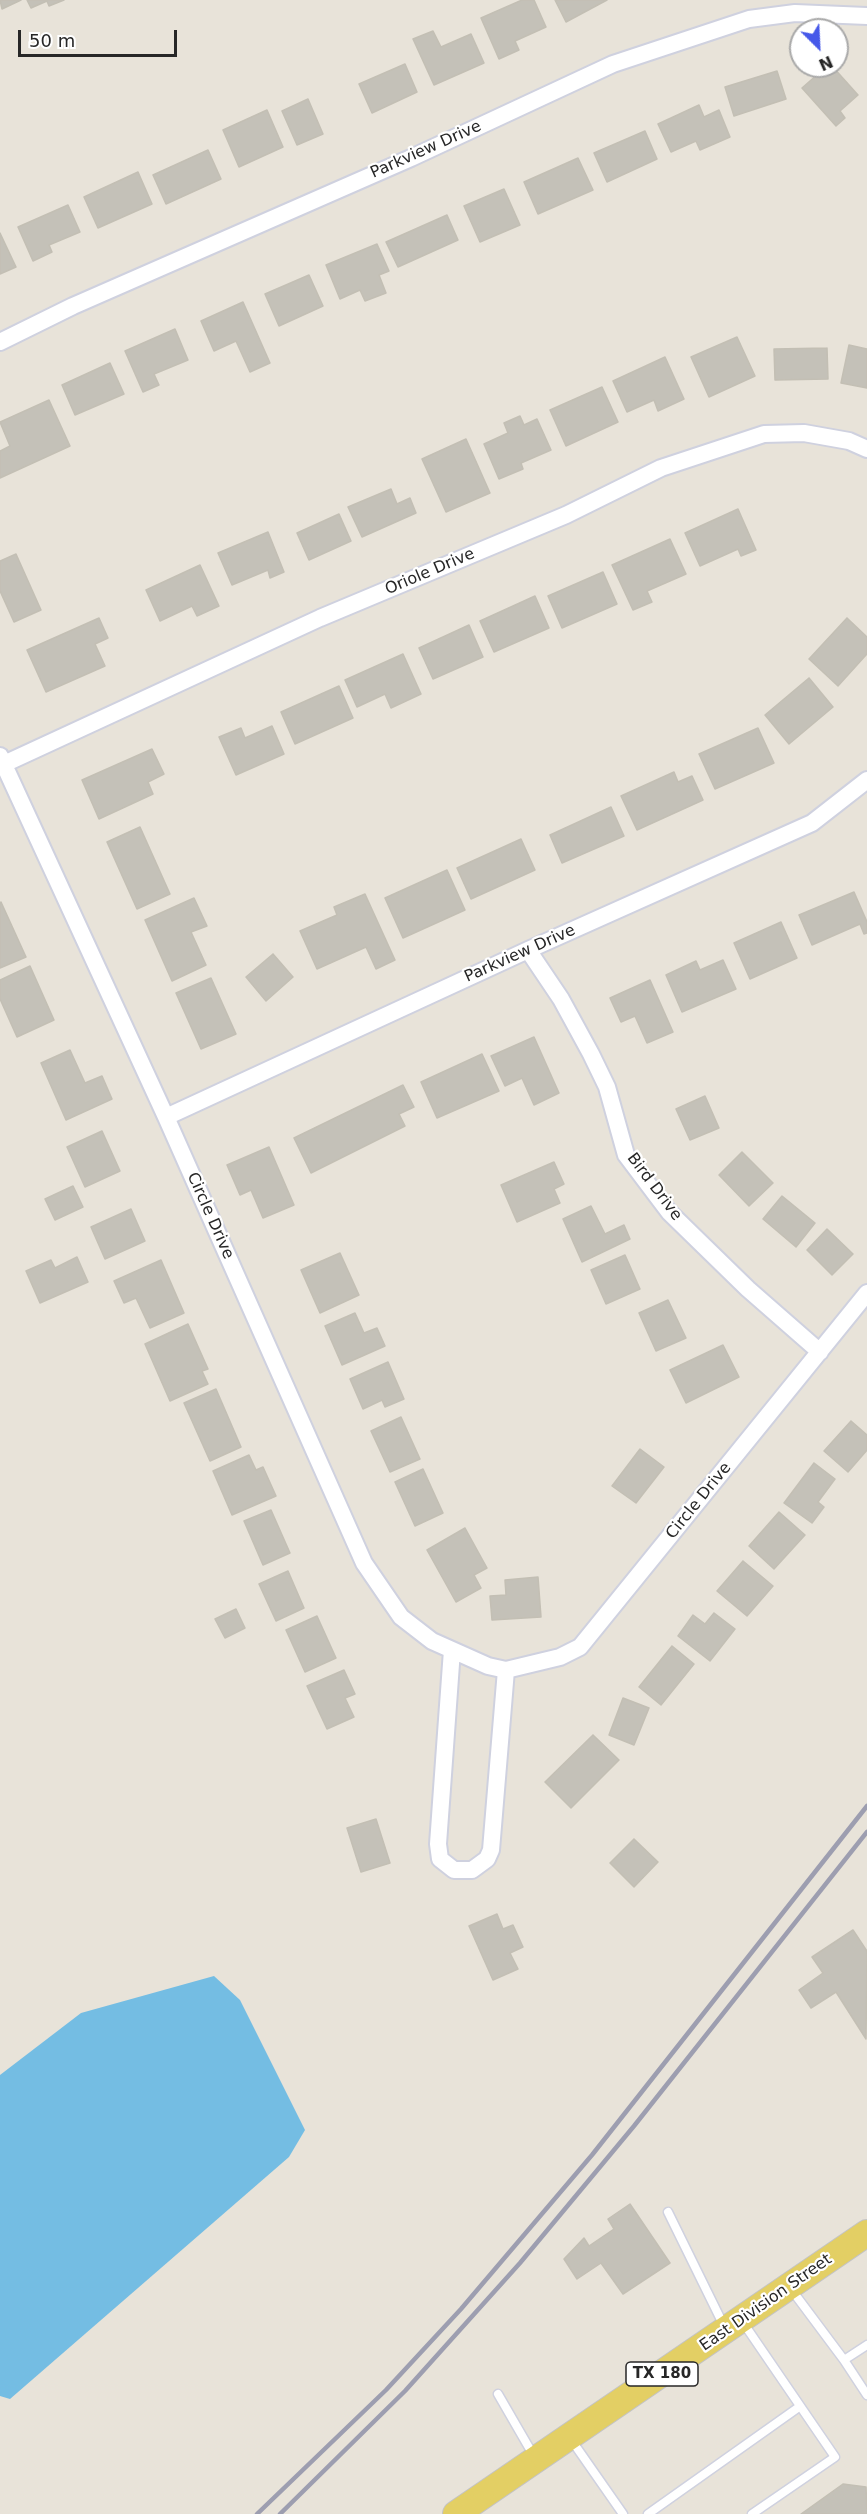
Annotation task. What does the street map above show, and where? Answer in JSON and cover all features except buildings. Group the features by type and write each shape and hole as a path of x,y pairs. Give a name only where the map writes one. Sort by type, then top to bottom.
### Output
{"main road":[{"name":"East Division Street","path":"456,2514 867,2233"}],"street":[{"name":"Parkview Drive","path":"0,342 73,306 411,158 613,64 749,19 795,13 817,7 867,16"},
{"name":"Oriole Drive","path":"2,760 320,618 566,515 661,468 764,434 804,433 849,441 867,449"},
{"name":"Circle Drive","path":"2,760 166,1117 364,1563 401,1617 432,1641 488,1666 506,1670 560,1657 580,1647 867,1293"},
{"name":"Parkview Drive","path":"166,1117 528,950 812,823 867,780"},
{"name":"Bird Drive","path":"528,950 561,999 607,1087 626,1155 669,1212 747,1289 820,1352"},
{"path":"452,1650 438,1844 440,1858 454,1870 472,1870 481,1866 491,1850 506,1670"}],"lane":[{"path":"668,2212 734,2326 799,2407 834,2457 752,2514"},
{"path":"789,2286 867,2395"},
{"path":"844,2360 867,2344"},
{"path":"498,2394 536,2459"},
{"path":"648,2514 799,2407"},
{"path":"569,2436 623,2514"}],"water":[{"path":"214,1976 240,2000 305,2130 289,2157 10,2399 0,2396 0,2075 81,2013"}],"railway":[{"path":"257,2514 386,2390 461,2309 592,2155 867,1806"},
{"path":"280,2514 405,2391 520,2263 634,2126 867,1832"}]}
